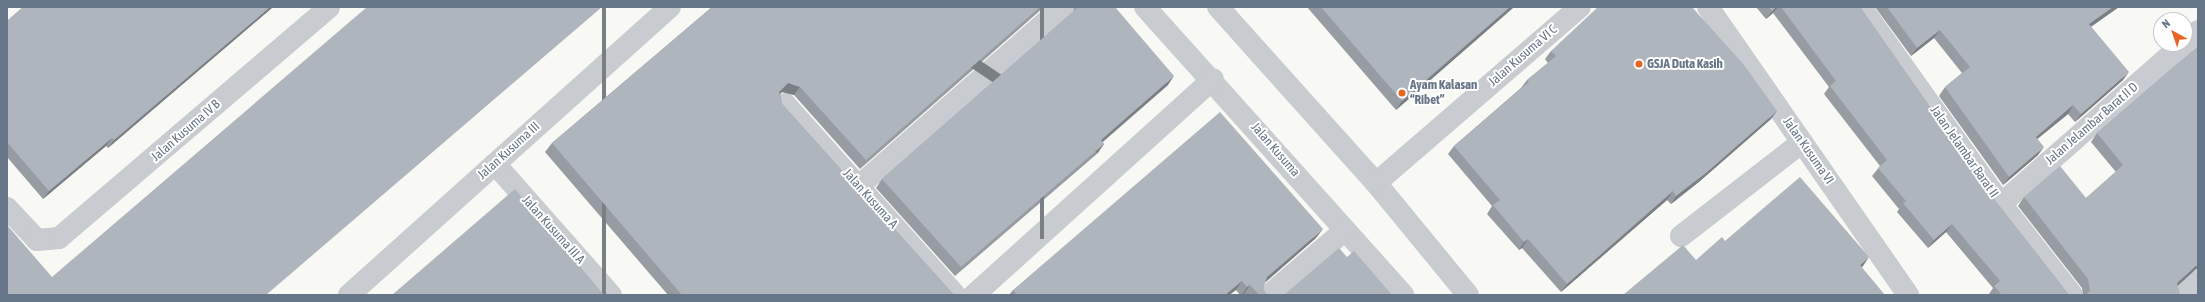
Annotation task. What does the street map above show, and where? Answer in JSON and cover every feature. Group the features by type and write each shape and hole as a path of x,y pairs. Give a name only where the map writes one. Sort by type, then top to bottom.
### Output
{"street":[{"name":"Jalan Kusuma IV B","path":"7,208 37,240 59,238 77,226 329,7"},
{"name":"Jalan Kusuma III","path":"349,295 670,7"},
{"path":"859,186 1063,7"},
{"name":"Jalan Kusuma","path":"1145,7 1213,79 1404,295"},
{"path":"1218,7 1376,183 1468,295"},
{"name":"Jalan Kusuma VI C","path":"1376,183 1578,7"},
{"name":"Jalan Kusuma VI","path":"1708,7 1908,295"},
{"name":"Jalan Jelambar Barat II","path":"1861,7 2001,204 2072,295"},
{"name":"Jalan Jelambar Barat II D","path":"2001,204 2174,52"},
{"path":"974,295 1213,79"},
{"name":"Jalan Kusuma A","path":"785,104 955,295"},
{"path":"1681,236 1802,142"},
{"name":"Jalan Kusuma III A","path":"495,164 611,295"},
{"path":"1269,295 1345,230"},
{"path":"2183,295 2198,281"}],"building":[{"path":"23,7 270,7 114,140 112,138 49,191 7,142 7,21"},
{"path":"367,7 602,7 266,295 7,295 7,225 52,277"},
{"path":"712,7 1040,7 866,160 800,87 788,83 779,92 782,104 954,295 682,295 552,143"},
{"path":"1078,7 1115,7 1174,76 1101,140 1104,144 961,267 882,179"},
{"path":"1321,7 1510,7 1402,101"},
{"path":"1598,7 1692,7 1744,65 1777,111 1706,173 1676,196 1673,191 1567,284 1528,239 1524,242 1493,205 1500,200 1454,146 1529,82 1527,80 1556,56 1551,51"},
{"path":"1769,7 1776,7 1772,11"},
{"path":"1781,7 1860,7 1997,203 2069,295 2002,295 1994,286 2000,281 1952,224 1934,240 1903,203 1906,201 1878,168 1887,160 1830,86 1836,81"},
{"path":"1887,7 2113,7 2089,24 2129,72 2081,114 2073,105 2036,137 2044,147 2009,177 1945,87 1970,67 1940,30 1917,48"},
{"path":"2198,46 2198,264 2177,283 2180,295 2086,295 2090,291 2088,279 2024,197 2060,166 2086,198 2123,165 2097,133 2191,52 2193,52"},
{"path":"1220,112 1323,229 1267,277 1263,288 1267,295 1259,295 1250,285 1247,287 1242,281 1225,295 1017,295 1013,290"},
{"path":"1800,177 1869,257 1860,265 1885,295 1623,295 1683,245 1696,260 1722,237 1725,241"},
{"path":"515,189 604,295 392,295"},
{"path":"1339,248 1347,257 1354,251 1392,295 1284,295"}],"place":[{"name":"GSJA Duta Kasih","path":"1639,64"},
{"name":"Ayam Kalasan “Ribet”","path":"1402,93"}]}
